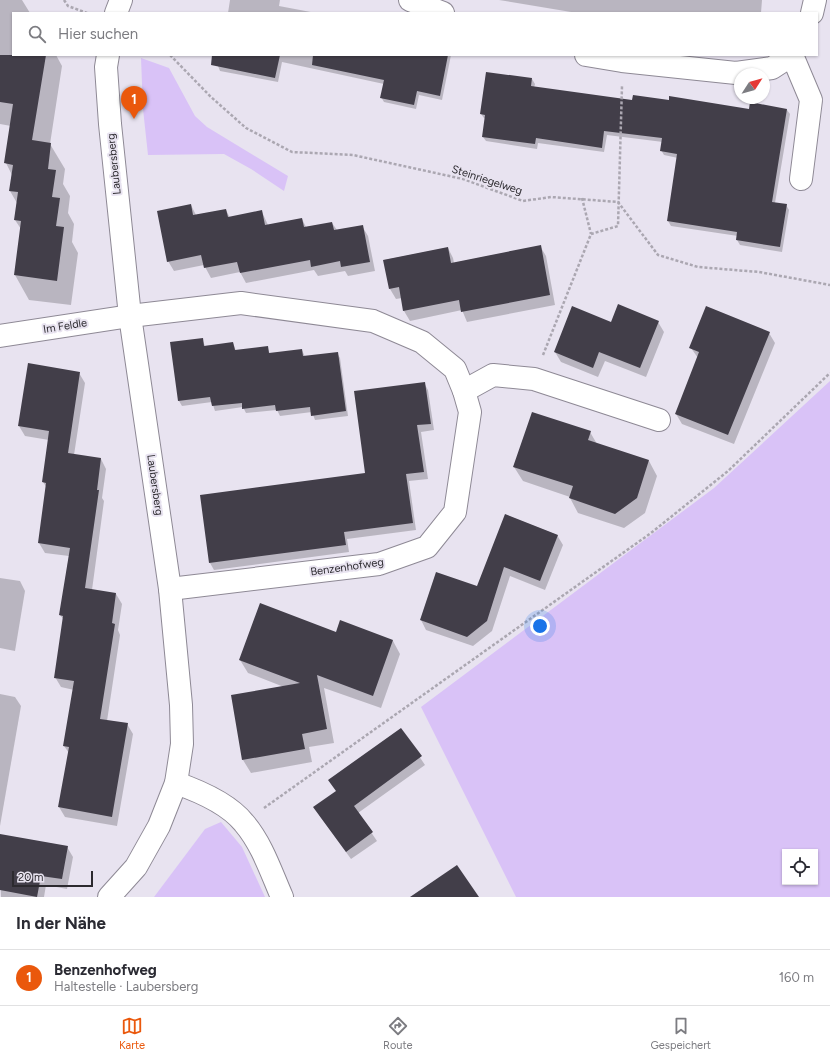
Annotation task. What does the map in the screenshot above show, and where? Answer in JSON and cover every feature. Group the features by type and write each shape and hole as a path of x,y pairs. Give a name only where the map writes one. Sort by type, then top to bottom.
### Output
{"street":[{"path":"116,12 121,0"},
{"path":"410,0 441,12"},
{"path":"812,12 815,0"},
{"name":"Laubersberg","path":"108,56 106,67 110,124 130,316 170,589 181,705 182,744 176,782 159,826 136,867 109,897"},
{"path":"591,56 622,62 736,73 772,68 790,56"},
{"path":"792,56 811,100 801,179"},
{"name":"Benzenhofweg","path":"130,316 241,303 373,321 422,342 455,369 464,391 470,412 455,512 427,547 379,564 170,589"},
{"name":"Im Feldle","path":"0,336 130,316"},
{"path":"464,391 493,375 534,379 659,420"},
{"path":"176,782 203,793 229,810 244,823 262,852 282,897"}],"path":[{"path":"64,0 68,6 84,12"},
{"name":"Steinriegelweg","path":"171,56 211,97 246,128 292,152 353,155 463,179 522,201 551,196 618,202"},
{"path":"591,234 618,226 622,62"},
{"path":"534,379 591,234 582,198"},
{"path":"618,202 658,255 698,267 759,272 830,285"},
{"path":"244,823 651,533 728,471 830,373"}],"shaded area":[{"path":"141,58 169,68 195,116 207,127 288,176 284,191 251,169 224,154 148,155 143,109"},
{"path":"830,381 830,897 516,897 421,707 714,488"},
{"path":"221,822 242,847 265,897 154,897 205,829"}],"building":[{"path":"0,55 46,56 32,140 51,143 48,169 56,170 52,197 60,198 56,226 64,227 57,281 14,275 21,221 14,220 18,192 9,191 13,165 4,163 13,104 0,102"},
{"path":"212,56 280,56 275,78 211,65"},
{"path":"313,56 448,56 440,96 417,91 414,105 380,98 384,80 312,65"},
{"path":"486,72 532,78 531,86 632,100 633,95 669,100 669,96 749,109 750,104 761,104 787,109 772,202 787,204 780,247 736,240 737,232 667,221 677,154 660,151 662,138 604,131 602,148 536,138 535,144 482,137 485,115 480,114"},
{"path":"191,204 193,215 226,209 228,217 262,210 265,225 302,218 304,227 332,222 334,230 363,225 370,262 341,267 340,261 311,267 310,260 240,273 237,262 204,268 201,255 167,262 157,211"},
{"path":"541,245 550,295 461,312 459,300 403,311 399,287 389,289 383,260 448,247 451,263"},
{"path":"618,304 659,321 640,368 599,352 593,368 554,352 572,306 611,322"},
{"path":"706,306 770,332 728,435 675,414 699,352 689,348"},
{"path":"203,338 204,346 233,342 235,350 268,346 269,353 302,349 303,356 338,352 346,411 311,416 310,407 276,411 275,405 242,409 242,403 212,406 210,397 178,401 170,342"},
{"path":"28,363 80,372 68,453 101,458 97,490 99,490 85,588 116,593 112,623 115,624 100,719 128,723 112,817 58,807 69,747 63,746 74,681 54,678 63,616 59,615 70,548 38,543 46,483 42,482 49,431 18,426"},
{"path":"425,382 431,424 417,425 424,472 406,474 413,523 344,532 346,545 209,563 200,495 365,473 354,391"},
{"path":"532,412 591,431 588,440 649,460 637,498 615,514 569,498 573,486 513,467"},
{"path":"505,514 558,535 540,581 504,567 487,621 467,637 420,620 436,572 477,586"},
{"path":"260,603 336,632 340,620 393,640 373,696 317,675 327,729 302,734 305,749 242,760 231,695 300,683 239,660"},
{"path":"401,728 422,756 354,806 373,832 346,852 313,807 336,791 328,780"},
{"path":"0,834 68,846 62,879 41,876 37,897 0,890"},
{"path":"457,865 479,897 410,897"}],"place":[{"name":"Benzenhofweg","path":"134,119"}]}
